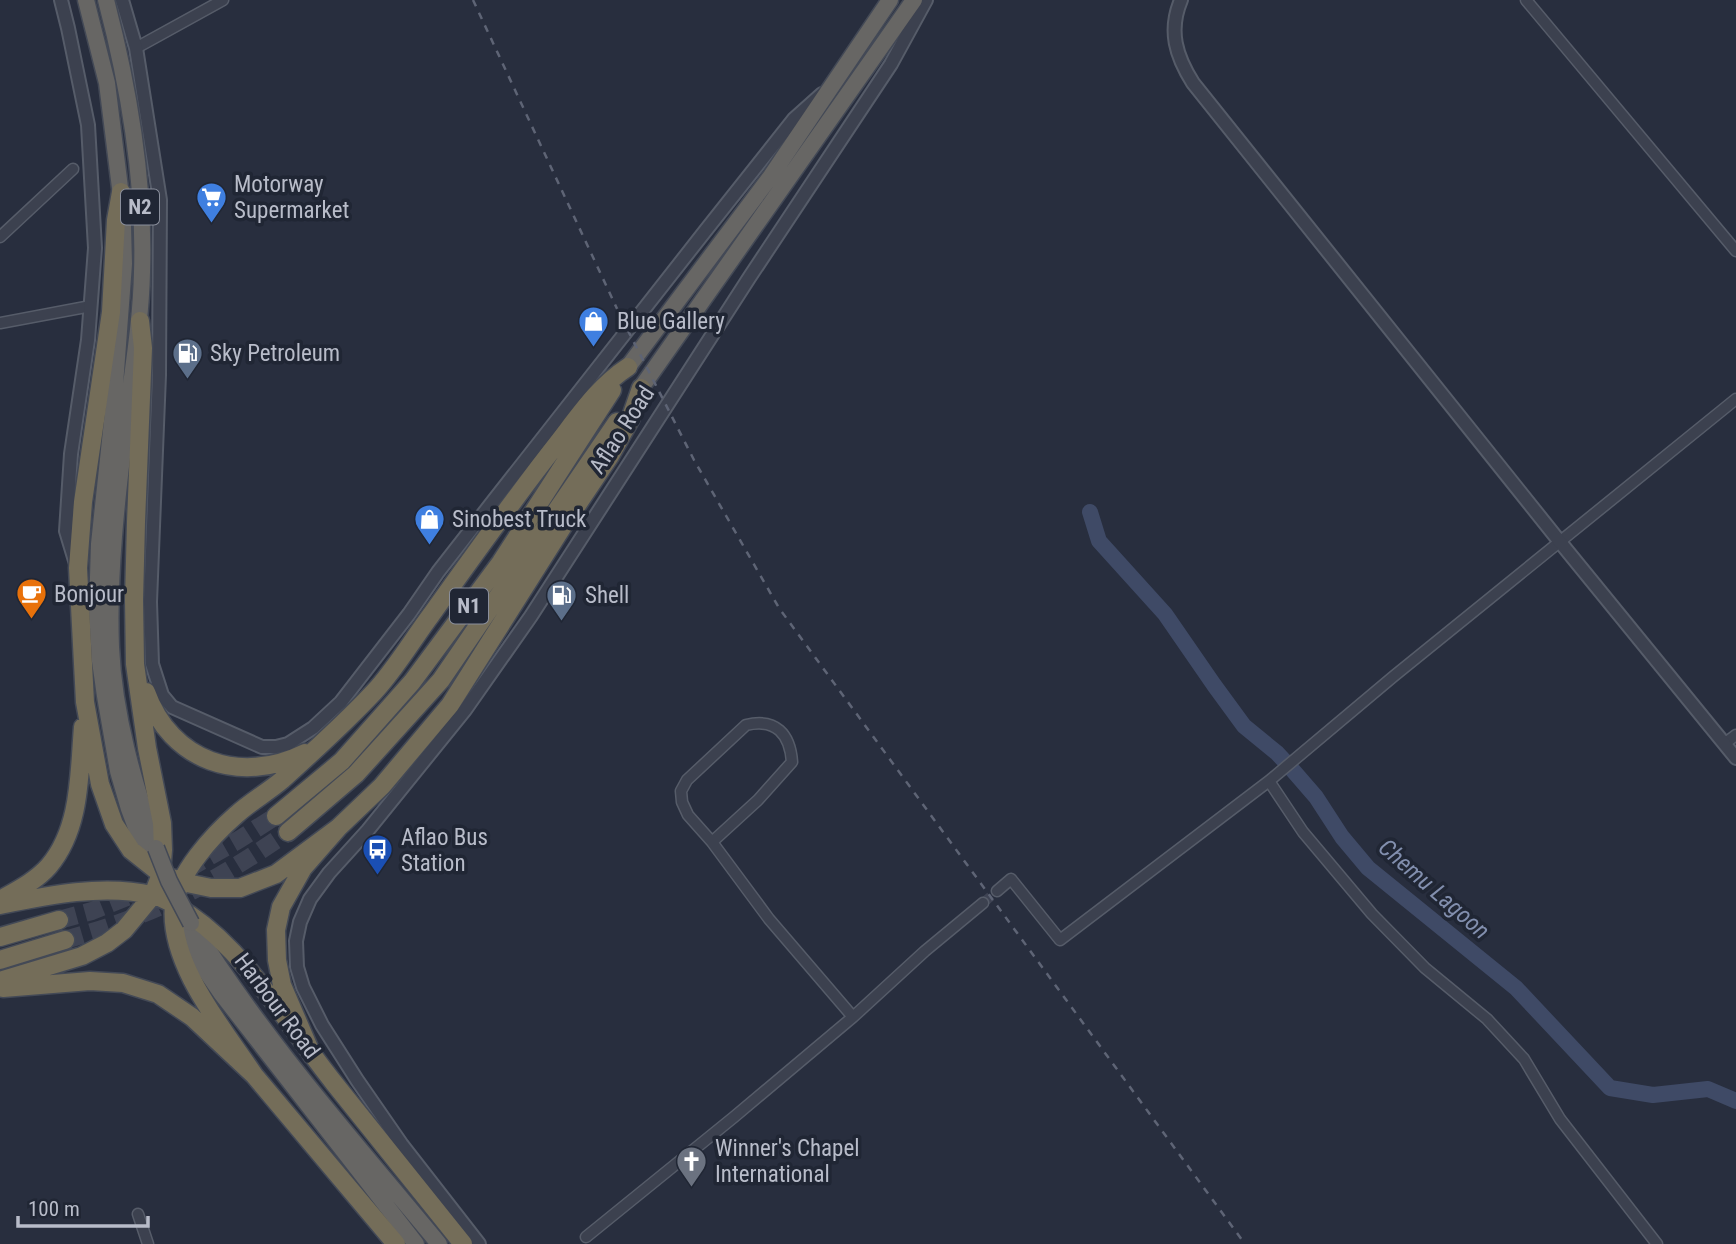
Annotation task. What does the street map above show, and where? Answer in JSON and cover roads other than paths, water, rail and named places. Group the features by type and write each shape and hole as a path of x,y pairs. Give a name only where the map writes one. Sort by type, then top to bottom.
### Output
{"highway":[{"name":"N2","path":"86,0 107,83 121,192 124,264 111,649 124,768"},
{"name":"N2","path":"106,0 121,57 134,140 142,242 140,321 120,414"},
{"name":"Aflao Road","path":"276,816 342,761 412,682 501,562 628,367 763,187 890,0"},
{"name":"Aflao Road","path":"288,832 356,774 440,680 914,0"},
{"path":"121,192 116,220 111,312 83,502 78,568 85,702 100,784 114,824 131,850 161,874 211,888 240,888 276,874 338,828"},
{"path":"0,981 82,956 107,943 124,930 153,895 161,874 162,823 147,748 135,664 136,535 143,348 140,321"},
{"path":"396,1244 254,1074 210,1009 188,971 177,938 174,904 182,882 196,859 216,835 237,813 278,783 326,741 377,689 539,467 587,406 615,375 628,367"},
{"path":"312,1055 282,985 277,960 276,930 281,907 303,868 338,828 382,786 450,705 610,456 630,420 641,388"},
{"path":"135,664 148,699 169,733 193,753 214,763 245,768 278,765 303,755 326,741"},
{"path":"0,903 48,867 68,836 78,790 85,702"},
{"name":"Harbour Road","path":"124,768 130,809 147,857 197,958 229,1004 416,1244"},
{"name":"Harbour Road","path":"124,768 137,793 179,903 212,957 292,1066 439,1244"},
{"path":"0,903 108,890 153,895 174,904 206,926 233,951 463,1244"},
{"path":"0,937 59,920"},
{"path":"0,960 65,940"},
{"path":"0,989 90,981 123,983 158,994 192,1017 254,1074"}],"street":[{"path":"61,0 88,125 95,248 88,340 71,454 66,520 66,531 78,568"},
{"path":"122,0 136,48 223,0"},
{"name":"Aflao Road","path":"296,941 304,910 318,888 465,710 530,616 891,64 926,0"},
{"path":"1181,0 1174,29 1175,47 1182,66 1193,83 1736,758"},
{"path":"1526,0 1736,251"},
{"name":"Aflao Road","path":"136,48 160,200 159,374 150,602 152,664 162,695 172,707 262,747 288,744 313,728 341,702 491,503 794,119 832,85"},
{"path":"0,237 73,169"},
{"path":"0,311 4,323 91,306"},
{"path":"997,891 1011,879 1060,940 1269,781 1394,676 1736,399"},
{"path":"712,842 758,800 792,762 791,748 784,733 772,725 758,722 746,725 687,780 681,790 682,802 688,815 712,842 769,919 853,1017"},
{"path":"1724,744 1736,735"},
{"path":"1269,781 1303,832 1372,914 1425,968 1487,1019 1524,1059 1560,1119 1657,1244"},
{"path":"586,1237 734,1117 983,904"},
{"name":"Harbour Road","path":"296,941 297,967 303,987 322,1025 356,1080 402,1145 479,1244"},
{"path":"138,1214 148,1244"}],"waterway":[{"name":"Chemu Lagoon","path":"1090,512 1099,541 1165,614 1244,726 1290,767 1316,797 1342,837 1368,868 1516,988 1610,1088 1653,1095 1708,1089 1736,1101"}],"tunnel":[{"path":"186,870 276,816"},
{"path":"65,940 119,923 177,899 233,868 288,832"},
{"path":"59,920 92,911 142,891"},
{"path":"983,903 997,891"}],"railway":[{"path":"473,0 619,313 694,460 779,608 1245,1244"}],"place":[{"name":"Motorway Supermarket","path":"211,224"},
{"name":"Blue Gallery","path":"594,348"},
{"name":"Sky Petroleum","path":"187,380"},
{"name":"Sinobest Truck","path":"429,546"},
{"name":"Bonjour","path":"31,621"},
{"name":"Shell","path":"562,622"},
{"name":"Aflao Bus Station","path":"378,877"},
{"name":"Winner's Chapel International","path":"692,1188"}]}
